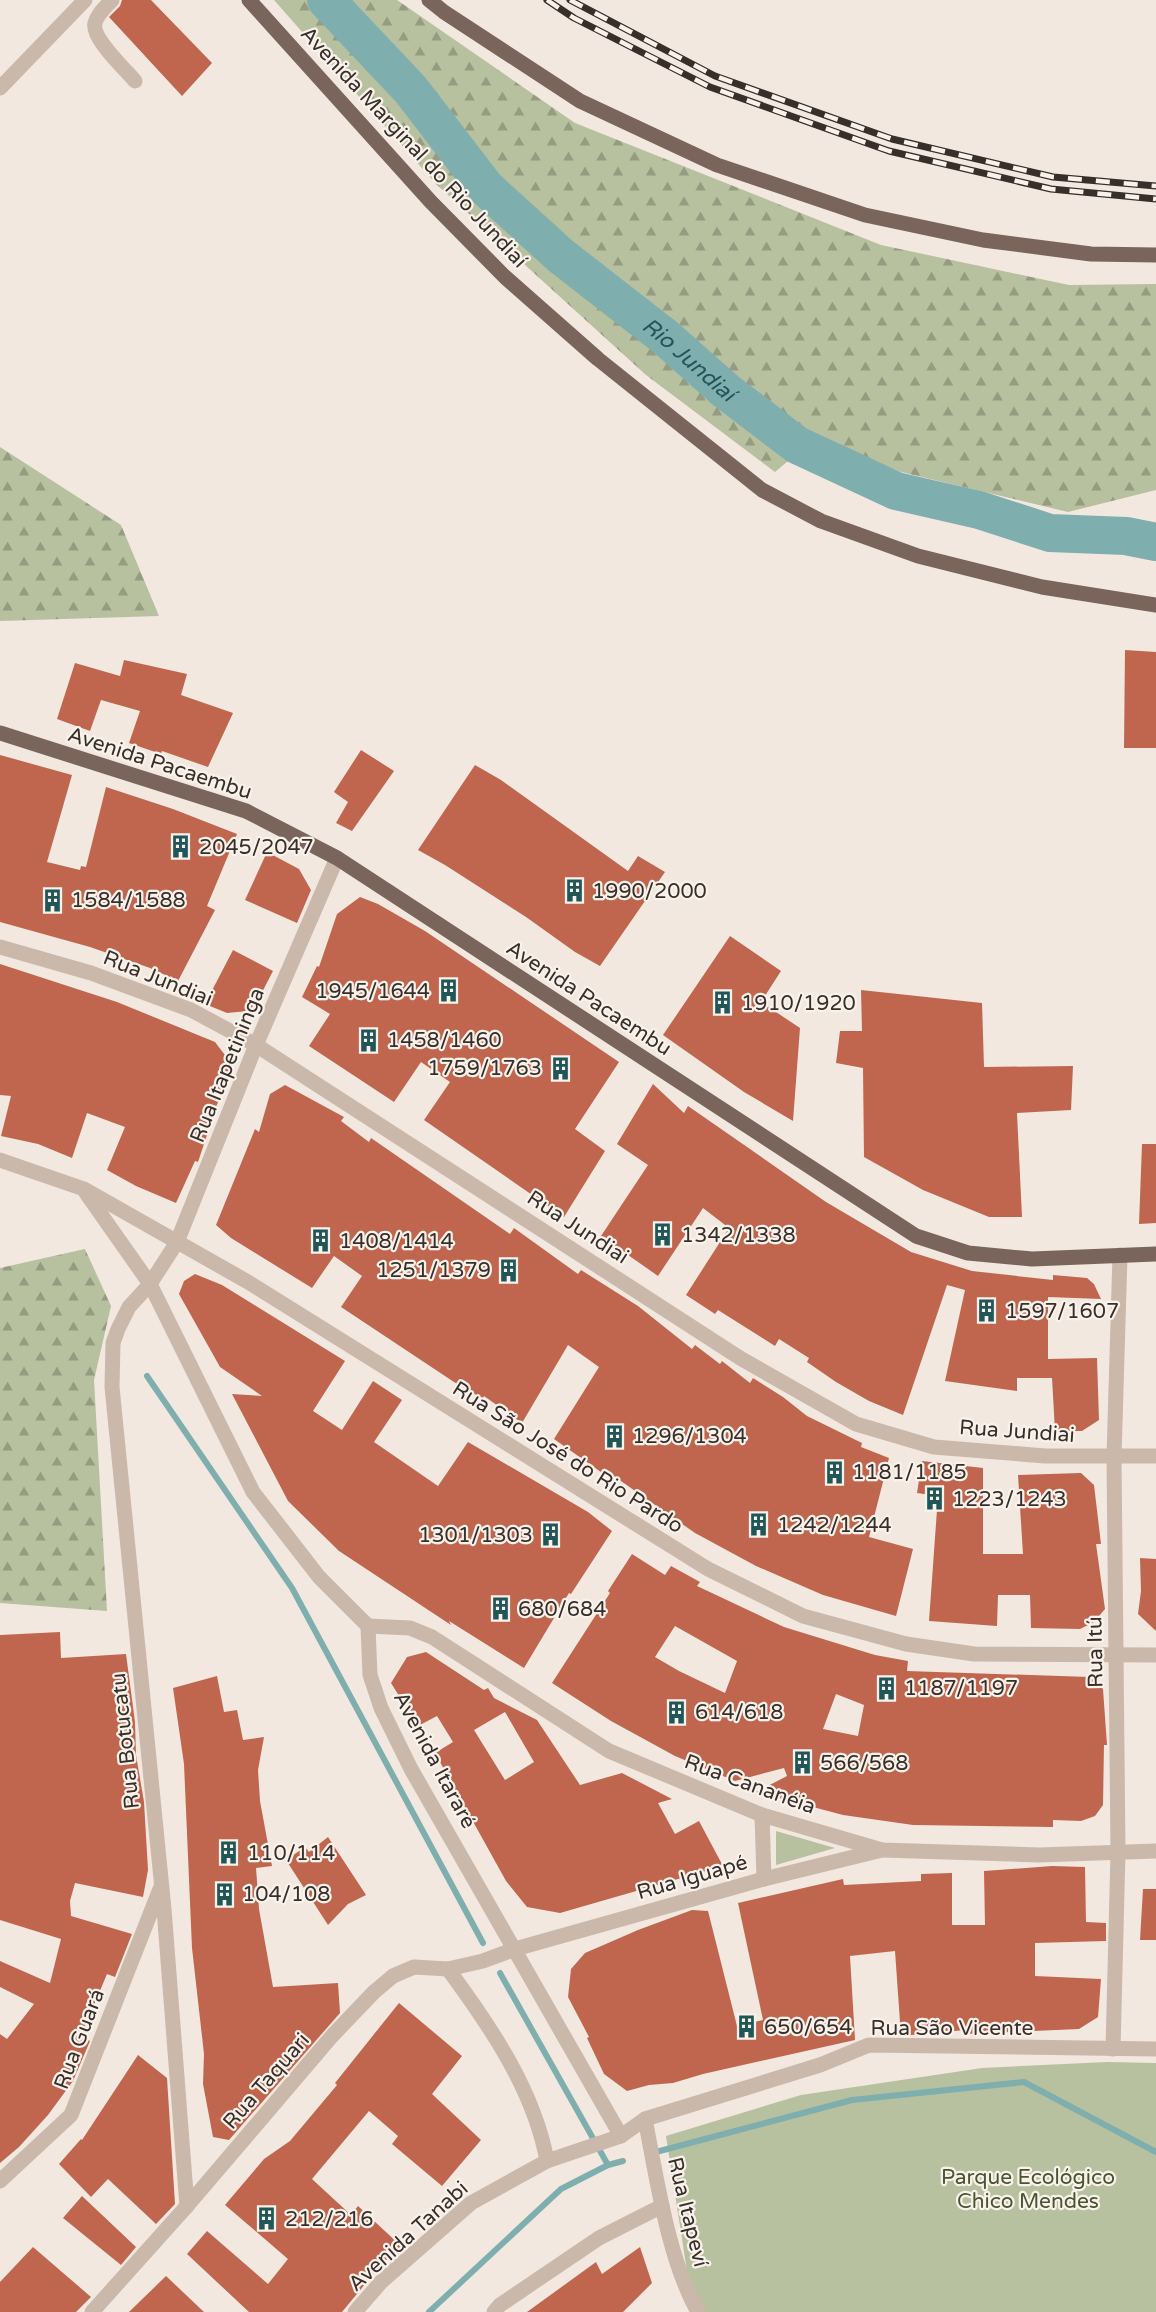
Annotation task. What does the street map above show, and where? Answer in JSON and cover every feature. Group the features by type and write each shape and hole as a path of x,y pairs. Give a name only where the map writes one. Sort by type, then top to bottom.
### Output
{"main road":[{"name":"Avenida Marginal do Rio Jundiaí","path":"249,0 431,202 505,277 598,359 762,490 821,521 918,556 1042,587 1156,605"},
{"path":"429,0 580,101 717,165 865,215 983,240 1091,254 1156,255"},
{"name":"Avenida Pacaembu","path":"0,733 246,811 338,858 916,1236 968,1253 1032,1259 1156,1254"}],"street":[{"path":"0,88 85,0"},
{"path":"112,0 97,18 94,26 96,37 135,81"},
{"name":"Rua Itapetininga","path":"150,1284 177,1242 256,1046 338,858"},
{"name":"Rua Jundiai","path":"0,947 91,973 190,1010 256,1046 740,1358 856,1424 934,1447 1045,1456 1156,1456"},
{"name":"Rua São José do Rio Pardo","path":"0,1160 84,1189 248,1282 708,1569 803,1616 906,1644 974,1653 1156,1655"},
{"path":"84,1189 150,1284 253,1492 319,1578 368,1626"},
{"name":"Rua Itú","path":"1113,2049 1118,1852 1114,1457 1120,1255"},
{"name":"Rua Botucatu","path":"150,1284 129,1307 118,1329 113,1343 112,1387 165,1921 187,2206"},
{"name":"Rua Cananéia","path":"368,1626 410,1628 426,1634 609,1751 762,1815 882,1850 1039,1855 1156,1851"},
{"name":"Avenida Itararé","path":"368,1626 370,1675 381,1708 411,1769 621,2136"},
{"path":"762,1815 764,1879"},
{"name":"Rua Iguapé","path":"515,1949 764,1879 882,1850"},
{"name":"Rua Guará","path":"0,2181 71,2115 160,1887"},
{"name":"Rua Taquari","path":"92,2312 187,2206 332,2036 374,1992 393,1976 414,1967 448,1968 483,1961 515,1949"},
{"path":"448,1968 486,2022 519,2081 543,2138 547,2160"},
{"name":"Rua São Vicente","path":"621,2136 645,2119 820,2066 869,2045 1156,2049"},
{"name":"Rua Itapeví","path":"645,2119 662,2206 687,2292 698,2312"},
{"name":"Avenida Tanabi","path":"355,2312 381,2282 471,2203 547,2160 621,2136"},
{"path":"494,2312 500,2305 599,2238 662,2206"}],"green space":[{"path":"274,0 397,0 575,123 881,245 1069,285 1156,284 1156,490 1068,512 901,472 815,438 775,472 646,375 436,184"},
{"path":"0,447 121,525 159,616 0,621"},
{"path":"85,1249 111,1306 94,1380 107,1611 0,1603 0,1268"},
{"path":"776,1831 835,1848 776,1865"},
{"name":"Parque Ecológico Chico Mendes","path":"1107,2062 1156,2063 1156,2312 704,2312 689,2284 666,2136 801,2095 982,2068"}],"building":[{"path":"122,0 151,0 212,63 182,96 109,17 120,6"},
{"path":"1125,650 1156,652 1156,748 1124,748"},
{"path":"124,660 187,674 181,695 233,713 208,767 162,751 161,754 129,743 140,711 101,700 90,731 57,719 75,663 120,676"},
{"path":"361,750 394,771 352,831 336,823 348,802 334,792"},
{"path":"0,755 72,775 47,862 80,870 81,866 86,867 106,787 173,809 237,834 207,906 215,910 178,981 150,968 90,947 0,922"},
{"path":"475,765 501,780 628,871 638,856 665,872 600,966 575,952 526,917 445,865 418,850"},
{"path":"267,852 299,869 311,890 297,923 245,900"},
{"path":"360,897 378,904 425,931 619,1062 575,1129 605,1151 564,1217 424,1120 450,1082 421,1062 394,1102 309,1046 330,1014 302,997 317,966 319,967 337,914"},
{"path":"730,936 781,971 761,1002 800,1028 793,1121 744,1092 663,1035"},
{"path":"233,950 273,971 257,1002 248,1011 227,1013 205,1004"},
{"path":"0,964 117,1002 215,1042 228,1059 232,1074 203,1133 207,1135 198,1162 195,1161 176,1203 136,1186 107,1170 125,1127 87,1113 72,1158 38,1144 1,1136 11,1096 0,1095"},
{"path":"861,990 982,1003 984,1067 1073,1066 1071,1110 1017,1113 1022,1217 989,1217 923,1190 864,1157 863,1068 836,1063 840,1031 862,1031"},
{"path":"653,1084 684,1113 688,1106 826,1202 911,1252 972,1271 1053,1280 1053,1275 1087,1278 1094,1284 1101,1299 1048,1297 1048,1359 1097,1358 1099,1420 1082,1431 1055,1431 1052,1378 1017,1378 1017,1391 945,1381 965,1290 947,1285 903,1415 869,1401 836,1382 807,1362 809,1358 779,1339 775,1346 718,1310 715,1314 686,1295 729,1228 703,1208 658,1276 601,1236 648,1165 617,1144"},
{"path":"285,1085 344,1117 341,1121 369,1142 371,1138 510,1234 514,1228 578,1274 581,1270 638,1306 692,1349 695,1345 720,1364 722,1361 750,1383 753,1378 807,1416 862,1443 861,1447 889,1458 869,1537 913,1549 896,1616 823,1595 756,1566 695,1533 611,1474 608,1477 554,1439 599,1367 568,1345 522,1423 484,1396 483,1399 454,1382 341,1307 362,1276 334,1256 312,1288 231,1238 216,1225 255,1129 259,1132 270,1094"},
{"path":"1142,1144 1156,1144 1156,1223 1139,1224"},
{"path":"195,1274 222,1285 345,1361 313,1411 342,1430 373,1381 402,1400 374,1442 438,1486 468,1442 588,1512 612,1531 571,1594 569,1593 524,1668 449,1621 451,1625 339,1551 288,1501 232,1394 262,1396 220,1367 179,1294 184,1281"},
{"path":"922,1461 983,1468 983,1554 1023,1554 1018,1475 1081,1473 1094,1485 1101,1544 1096,1544 1105,1609 1094,1622 1080,1629 1031,1628 1030,1595 998,1595 997,1626 929,1621 938,1496 917,1493"},
{"path":"632,1554 665,1575 671,1566 700,1582 697,1586 784,1627 875,1655 908,1661 907,1671 1090,1677 1103,1689 1107,1745 1104,1745 1103,1805 1095,1816 1081,1821 1053,1820 1053,1827 913,1825 843,1815 756,1792 787,1776 784,1768 735,1781 675,1756 611,1721 552,1683 610,1593 608,1591","holes":["675,1626 737,1661 725,1693 655,1657","836,1694 864,1705 858,1736 823,1729"]},
{"path":"1140,1558 1156,1559 1156,1631 1138,1614 1141,1591"},
{"path":"60,1632 61,1658 126,1654 135,1722 136,1755 144,1802 148,1870 143,1897 75,1883 70,1901 71,1916 132,1934 115,1977 107,1974 81,2036 90,2041 73,2081 48,2115 19,2147 0,2163 0,2034 7,2039 34,2004 0,1987 0,1961 50,1983 61,1939 0,1920 0,1635"},
{"path":"426,1652 484,1690 488,1688 494,1698 537,1720 580,1785 622,1773 672,1799 658,1803 675,1834 699,1821 723,1866 560,1913 527,1907 506,1881 435,1753 453,1742 437,1716 418,1726 391,1683 407,1657","holes":["505,1712 534,1762 505,1780 474,1730"]},
{"path":"217,1676 224,1712 237,1710 243,1740 264,1737 258,1770 260,1801 272,1866 256,1868 259,1909 273,1987 338,1983 340,2013 229,2140 213,2137 203,2084 204,2054 192,1948 184,1764 173,1688"},
{"path":"328,1837 366,1895 348,1904 328,1925 286,1860 305,1847 309,1852"},
{"path":"1052,1866 1085,1867 1086,1922 1106,1923 1106,1941 1035,1943 1035,1976 1101,1979 1098,2017 1079,2029 965,2034 965,2030 901,2036 895,1951 850,1956 855,2040 703,2074 673,2083 649,2085 627,2091 604,2074 587,2038 589,2037 568,1997 571,1969 585,1953 692,1910 708,1911 737,2026 763,2020 738,1903 843,1879 844,1885 921,1881 921,1874 952,1873 952,1925 985,1925 984,1871"},
{"path":"1143,1889 1156,1889 1156,1940 1140,1940"},
{"path":"399,2003 462,2056 432,2094 481,2140 442,2186 392,2144 398,2136 369,2111 312,2179 351,2215 358,2206 401,2246 380,2266 342,2312 249,2312 187,2254 207,2231 268,2284 288,2259 225,2205 264,2159 290,2141 337,2085 335,2083"},
{"path":"138,2055 167,2078 175,2204 156,2224 108,2179 91,2197 59,2164 82,2140"},
{"path":"82,2196 136,2247 121,2265 63,2218"},
{"path":"33,2247 91,2297 76,2312 0,2312 0,2282"},
{"path":"640,2247 652,2283 623,2312 527,2312 596,2262 602,2274"},
{"path":"166,2276 204,2312 129,2312"}],"waterway":[{"name":"Rio Jundiaí","path":"326,0 411,90 486,188 561,256 665,337 726,391 797,445 896,491 979,510 1050,533 1126,536 1156,542"},
{"path":"147,1376 292,1588 483,1943"},
{"path":"500,1973 608,2165"},
{"path":"656,2152 852,2100 1024,2082 1156,2152"},
{"path":"429,2312 561,2189 608,2165 623,2161"}],"railway":[{"path":"547,0 574,18 710,87 889,151 1051,189 1156,199"},
{"path":"570,0 715,76 892,139 1053,177 1156,186"}],"place":[{"name":"2045/2047","path":"181,847"},
{"name":"1990/2000","path":"574,891"},
{"name":"1584/1588","path":"53,900"},
{"name":"1945/1644","path":"448,991"},
{"name":"1910/1920","path":"723,1003"},
{"name":"1458/1460","path":"369,1040"},
{"name":"1759/1763","path":"560,1068"},
{"name":"1342/1338","path":"663,1235"},
{"name":"1408/1414","path":"321,1241"},
{"name":"1251/1379","path":"509,1270"},
{"name":"1597/1607","path":"987,1311"},
{"name":"1296/1304","path":"614,1436"},
{"name":"1181/1185","path":"834,1472"},
{"name":"1223/1243","path":"934,1499"},
{"name":"1242/1244","path":"759,1525"},
{"name":"1301/1303","path":"551,1535"},
{"name":"680/684","path":"500,1609"},
{"name":"1187/1197","path":"886,1688"},
{"name":"614/618","path":"677,1712"},
{"name":"566/568","path":"802,1763"},
{"name":"110/114","path":"229,1853"},
{"name":"104/108","path":"224,1894"},
{"name":"650/654","path":"746,2027"},
{"name":"212/216","path":"267,2219"}]}
